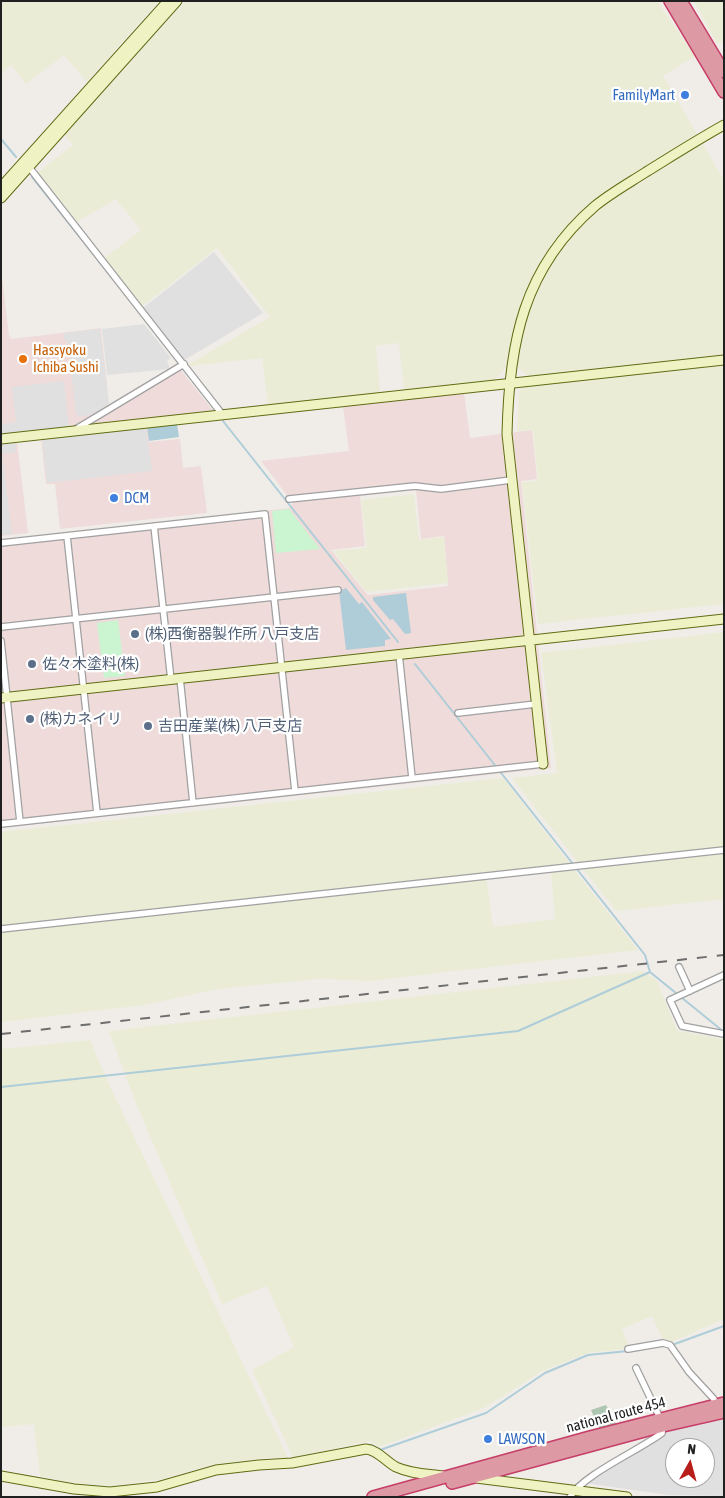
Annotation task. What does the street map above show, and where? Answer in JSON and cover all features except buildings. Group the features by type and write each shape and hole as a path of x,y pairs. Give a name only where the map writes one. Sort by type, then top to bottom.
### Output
{"highway":[{"path":"664,1 685,26"},
{"path":"670,1 724,92"},
{"path":"681,1 724,72"},
{"path":"685,1 701,34"},
{"name":"national route 454","path":"373,1497 448,1476 722,1408"},
{"name":"national route 454","path":"402,1497 661,1422"}],"street":[{"path":"1,187 168,1"},
{"path":"1,198 177,1"},
{"path":"1,824 542,764 507,434 509,382 513,352 524,308 544,267 563,239 596,205 617,190 724,125"},
{"path":"29,167 222,414"},
{"path":"1,439 724,360"},
{"path":"74,430 184,364"},
{"path":"288,499 415,486 441,489 511,480"},
{"path":"1,543 265,514 296,791"},
{"path":"154,526 164,609 193,802"},
{"path":"67,536 97,813"},
{"path":"1,627 338,590"},
{"path":"4,698 724,619"},
{"path":"1,641 4,698 20,822"},
{"path":"399,654 412,778"},
{"path":"458,713 536,704"},
{"path":"1,929 724,850"},
{"path":"679,967 690,991"},
{"path":"724,975 670,1000 682,1026 724,1034"},
{"path":"628,1350 664,1344 670,1345 689,1372 722,1408"},
{"path":"572,1493 584,1481 662,1433 661,1422 636,1368"},
{"path":"1,1476 74,1489 110,1492 157,1487 216,1470 292,1463 366,1449 375,1452 406,1471 472,1478 572,1493 628,1497"}],"shaded area":[{"path":"214,252 263,313 183,361 143,308"},
{"path":"1,269 9,336 12,339 101,328 109,404 76,425 1,434"},
{"path":"144,324 171,358 167,361 170,369 107,375 102,329"},
{"path":"100,329 109,404 92,414 79,417 76,413 68,343 64,338 64,333"},
{"path":"180,369 213,411 89,424"},
{"path":"64,381 69,427 1,434 1,424 16,422 12,387"},
{"path":"464,393 470,438 532,430 537,479 521,481 551,768 1,828 1,540 290,508 293,503 261,461 349,451 343,407","holes":["416,490 421,539 444,536 448,586 368,595 331,550 365,546 360,496"]},
{"path":"147,426 149,442 180,439 183,468 201,466 207,513 60,529 55,484 46,484 41,439"},
{"path":"146,427 152,471 47,483 42,439"},
{"path":"17,441 28,533 1,536 1,443"},
{"path":"15,442 16,452 2,454 12,534 1,535 1,443"},
{"path":"724,1417 724,1496 668,1495 584,1483 652,1443 668,1431"}],"green space":[{"path":"1,1 159,1 87,82 64,55 26,84 11,65 1,73"},
{"path":"186,1 657,1 695,56 663,76 724,180 724,604 538,624 522,482 538,481 533,430 517,431 519,393 523,385 529,384 528,376 520,369 504,369 495,380 404,390 399,343 376,346 380,393 268,405 262,358 190,366 189,364 270,317 217,248 141,307 103,259 141,230 116,199 75,223 36,174 73,145 64,134"},
{"path":"694,1 724,1 724,40 717,44"},
{"path":"414,494 419,540 444,537 448,583 367,592 333,551 367,548 361,500"},
{"path":"289,509 320,549 276,553 272,511"},
{"path":"118,620 125,676 104,678 97,623"},
{"path":"724,632 724,899 616,911 512,778 557,773 541,653"},
{"path":"503,778 571,865 486,874 493,927 555,919 551,872 574,870 638,950 369,981 320,979 217,989 145,1005 1,1022 1,832"},
{"path":"643,971 657,981 677,1031 724,1039 724,1319 671,1342 664,1342 652,1316 622,1329 630,1348 588,1353 542,1371 484,1408 379,1447 370,1441 293,1457 252,1370 294,1347 267,1286 222,1304 135,1101 109,1031"},
{"path":"90,1040 106,1078 288,1458 267,1458 211,1465 162,1479 114,1486 77,1484 40,1476 34,1424 1,1427 1,1049"},
{"path":"606,1405 616,1424 599,1428 591,1410"}],"water":[{"path":"177,424 179,437 149,441 147,427"},
{"path":"346,588 359,604 362,602 391,639 385,640 385,646 346,650 339,591"},
{"path":"406,593 411,633 405,634 393,619 390,620 373,600 373,597"}],"waterway":[{"path":"1,139 16,157"},
{"path":"32,177 113,279"},
{"path":"128,298 210,403"},
{"path":"223,421 398,642"},
{"path":"415,664 573,864"},
{"path":"576,868 645,955 650,972 724,1032"},
{"path":"1,1087 518,1031 650,972"},
{"path":"672,1345 724,1326"},
{"path":"380,1450 486,1413 545,1373 588,1355 628,1351"},
{"path":"365,1445 371,1445 381,1450"},
{"path":"1,1472 38,1478"}],"railway":[{"path":"1,1034 724,955"}],"place":[{"name":"FamilyMart","path":"685,95"},
{"name":"Hassyoku Ichiba Sushi","path":"23,359"},
{"name":"DCM","path":"114,498"},
{"name":"(株)西衡器製作所 八戸支店","path":"135,634"},
{"name":"佐々木塗料(株)","path":"32,664"},
{"name":"(株)カネイリ","path":"30,719"},
{"name":"吉田産業(株) 八戸支店","path":"148,726"},
{"name":"LAWSON","path":"488,1439"}]}
